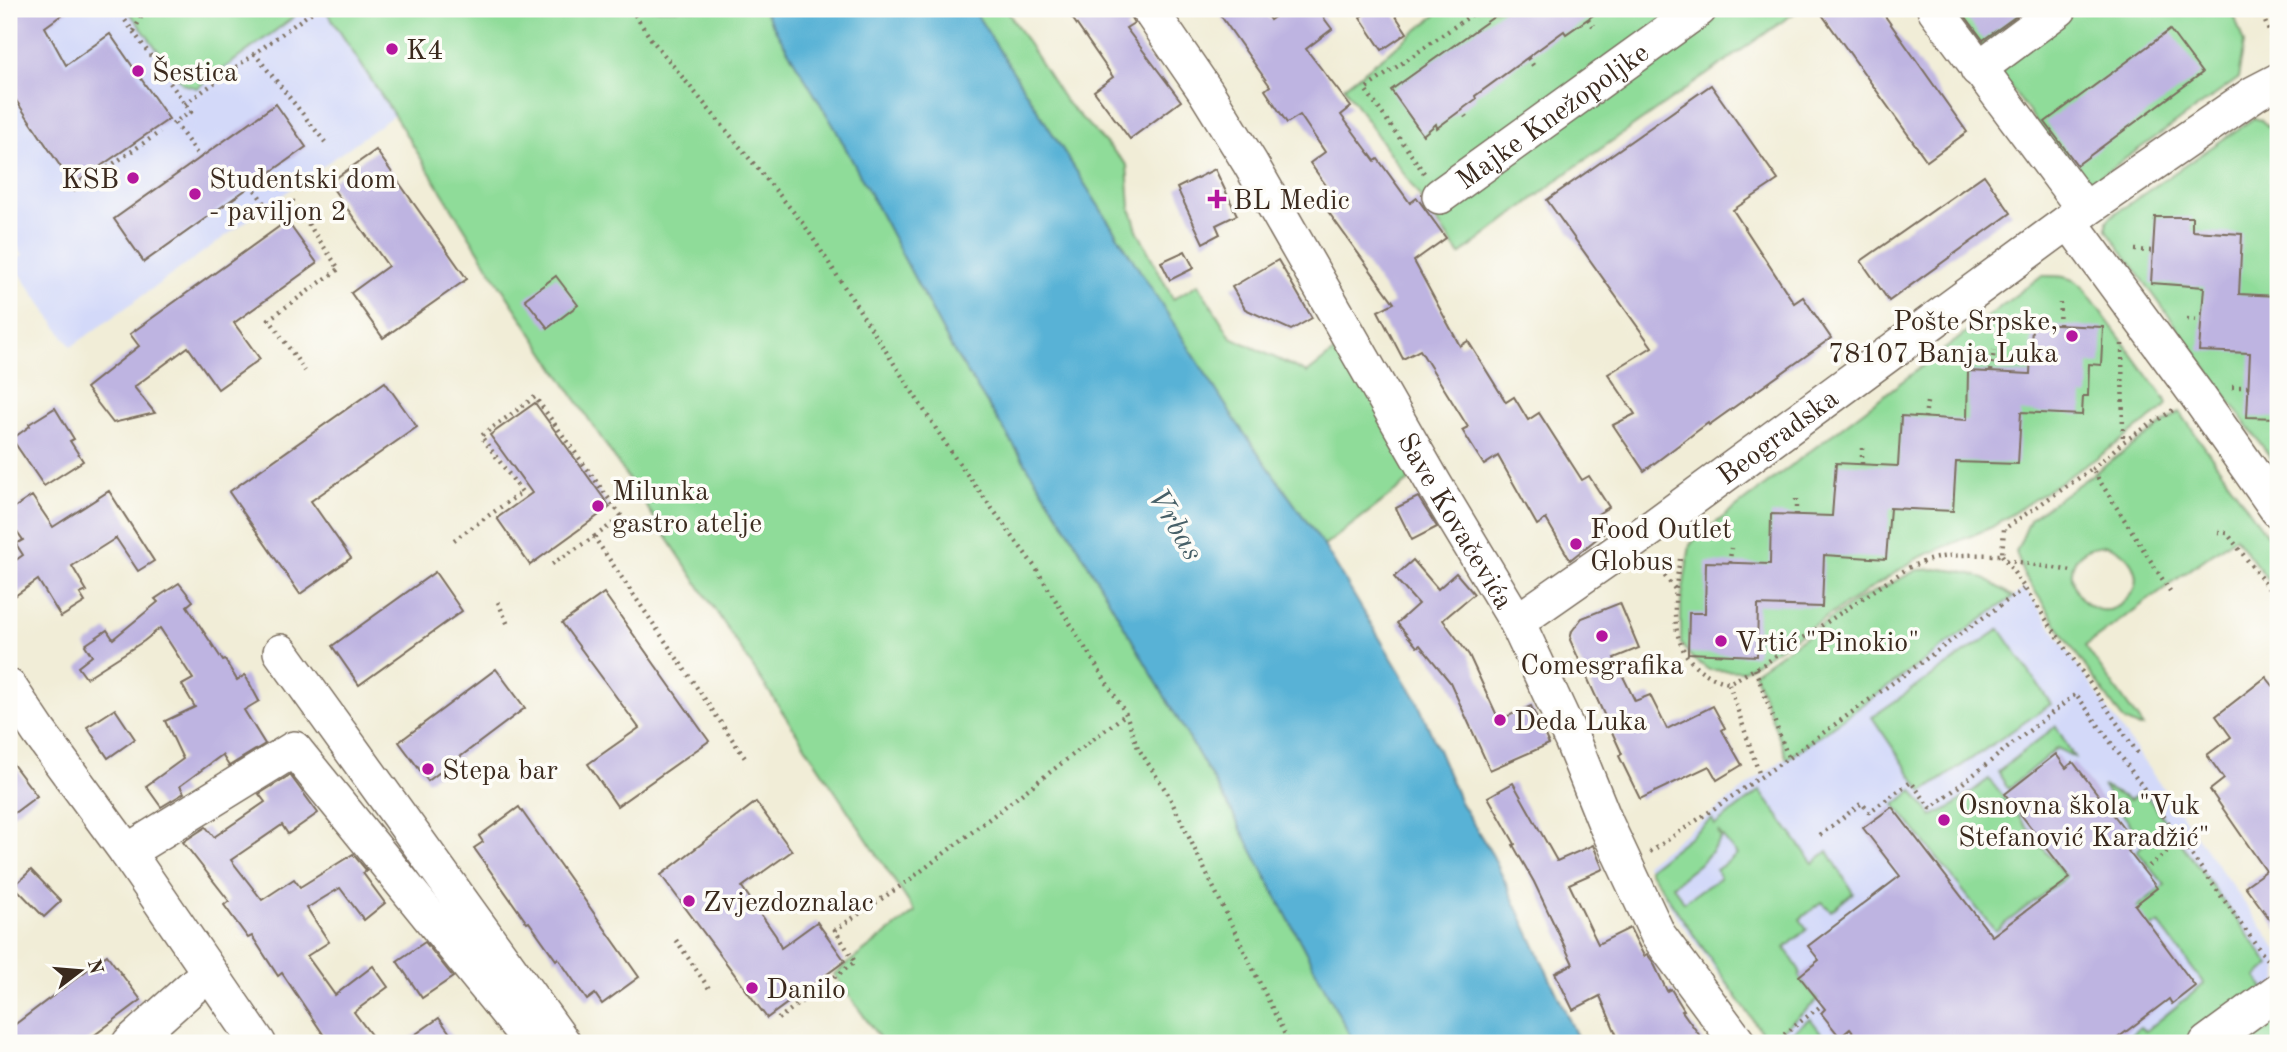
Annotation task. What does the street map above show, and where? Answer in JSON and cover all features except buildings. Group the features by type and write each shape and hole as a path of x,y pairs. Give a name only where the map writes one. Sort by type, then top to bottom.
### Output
{"street":[{"name":"Save Kovačevića","path":"1149,9 1206,92 1250,163 1434,484 1517,622 1658,935 1738,1043"},
{"name":"Majke Knežopoljke","path":"1440,197 1699,9"},
{"path":"1935,9 2278,510"},
{"path":"1978,69 2059,9"},
{"name":"Beogradska","path":"1517,622 1648,531 2077,216 2255,93 2278,81"},
{"path":"281,652 563,1043"},
{"path":"9,687 127,852 258,1043"},
{"path":"127,852 294,749 532,1043"},
{"path":"130,1043 209,972"},
{"path":"2207,1043 2275,979"}],"path":[{"path":"117,9 191,112 173,124 200,158"},
{"path":"134,32 145,9"},
{"path":"185,104 316,9"},
{"path":"631,9 651,39 805,226 955,458 1035,567 1126,714 1138,748 1168,794 1289,1043"},
{"path":"1440,197 1365,89 1474,13 1474,9"},
{"path":"2260,9 2278,55"},
{"path":"1588,19 1593,26"},
{"path":"254,53 325,142"},
{"path":"1528,58 1535,68"},
{"path":"1461,110 1466,117"},
{"path":"73,191 160,132"},
{"path":"255,190 272,215 292,200 340,269 269,319 305,371"},
{"path":"2135,250 2152,251"},
{"path":"2059,326 2060,303"},
{"path":"2187,319 2201,320"},
{"path":"2122,341 2123,442"},
{"path":"1991,371 1994,350"},
{"path":"2232,387 2248,387"},
{"path":"2139,755 2004,557 2004,529 2092,469 2123,442 2197,395"},
{"path":"454,540 522,492 481,436 535,397 622,517 552,564"},
{"path":"1925,418 1927,402"},
{"path":"1862,448 1862,464"},
{"path":"2092,469 2170,591"},
{"path":"1796,515 1797,498"},
{"path":"2218,532 2227,534 2278,600"},
{"path":"594,537 745,758"},
{"path":"1730,563 1731,548"},
{"path":"1680,559 1676,590 1678,641 1685,657 1705,676 1729,683 1755,669 1908,568 1929,558 1951,555 2004,557 2018,564 2072,571"},
{"path":"1656,565 1676,590"},
{"path":"1626,868 1788,758 2023,589"},
{"path":"498,602 508,625"},
{"path":"1755,669 1788,758"},
{"path":"1729,683 1760,776"},
{"path":"1821,835 1862,803 1869,812 1911,782 1931,808 2076,694 2275,979"},
{"path":"778,1020 856,962 835,930 908,881 1126,714"},
{"path":"2149,866 2181,841"},
{"path":"676,940 710,990"},
{"path":"1773,1043 1822,1005"}],"shaded area":[{"path":"9,9 127,9 183,84 293,17 289,9 325,9 394,115 71,347 12,262 23,255 9,233"},
{"name":"Osnovna škola \"Vuk Stefanović Karadžić\"","path":"2025,588 2139,755 2278,950 2278,991 2207,1043 1769,1043 1681,923 1645,864 1760,776"}],"green space":[{"path":"127,9 289,9 294,17 197,88 183,84"},
{"path":"325,9 763,9 835,128 951,347 1070,533 1233,814 1354,1043 883,1043 834,974 915,912 496,279"},
{"path":"973,9 1006,9 1065,101 1127,165 1130,206 1137,230 1173,299 1198,284 1231,337 1307,373 1344,344 1417,475 1324,546 1237,423"},
{"path":"1438,9 1800,9 1575,167 1460,255 1344,87 1435,16"},
{"path":"1952,9 2232,9 2244,43 2238,79 2085,187"},
{"path":"2254,118 2261,120 2278,135 2278,468 2107,230 2110,217"},
{"path":"2041,276 2067,278 2081,285 2165,399 2167,404 2163,410 2101,455 1992,527 1918,558 1743,671 1709,670 1690,656 1681,643 1681,602 1690,545 1697,537"},
{"path":"2180,412 2278,551 2278,593 2235,537 2085,646 2143,727 2137,727 2124,721 2023,573 2016,552 2031,518","holes":["2107,545 2116,548 2133,567 2133,591 2127,599 2112,609 2097,609 2085,602 2076,589 2072,575 2075,561 2086,550"]},
{"path":"1940,569 1979,577 2013,597 1787,759 1754,672 1856,601 1917,570"},
{"path":"2000,629 2051,704 1923,792 1872,717"},
{"path":"2056,726 2074,757 2057,748 2008,789 1998,772"},
{"path":"1989,779 2066,877 1995,931 1895,805 1913,790 1932,816 1950,808"},
{"path":"2102,786 2130,800 2143,791 2270,965 2257,977 2264,988 2188,1043 2126,1043 2125,1040 2140,1027 2146,1031 2204,984 2159,924 2143,930 2130,912 2165,885 2137,851 2144,843"},
{"path":"1760,791 1813,863 1828,851 1853,893 1831,911 1822,902 1800,919 1807,929 1785,948 1800,971 1799,976 1818,1000 1768,1042 1648,869 1712,819 1715,825","holes":["1718,831 1737,855 1716,870 1720,878 1683,902 1673,885 1704,860 1721,839"]},
{"path":"2278,1016 2278,1043 2241,1043"},
{"path":"1810,1018 1829,1043 1779,1043"}],"water":[{"name":"Vrbas","path":"763,9 973,9 1237,423 1324,546 1417,700 1460,802 1493,856 1580,1043 1354,1043 1233,814 1070,533 951,347 835,128"}],"place":[{"name":"K4","path":"392,49"},
{"name":"Šestica","path":"138,71"},
{"name":"KSB","path":"133,178"},
{"name":"Studentski dom - paviljon 2","path":"195,194"},
{"name":"BL Medic","path":"1217,199"},
{"name":"Pošte Srpske, 78107 Banja Luka","path":"2072,336"},
{"name":"Milunka gastro atelje","path":"598,506"},
{"name":"Food Outlet Globus","path":"1576,544"},
{"name":"Comesgrafika","path":"1602,636"},
{"name":"Vrtić \"Pinokio\"","path":"1721,641"},
{"name":"Deda Luka","path":"1500,720"},
{"name":"Stepa bar","path":"428,769"},
{"name":"Osnovna škola \"Vuk Stefanović Karadžić\"","path":"1944,820"},
{"name":"Zvjezdoznalac","path":"689,901"},
{"name":"Danilo","path":"752,988"}]}
